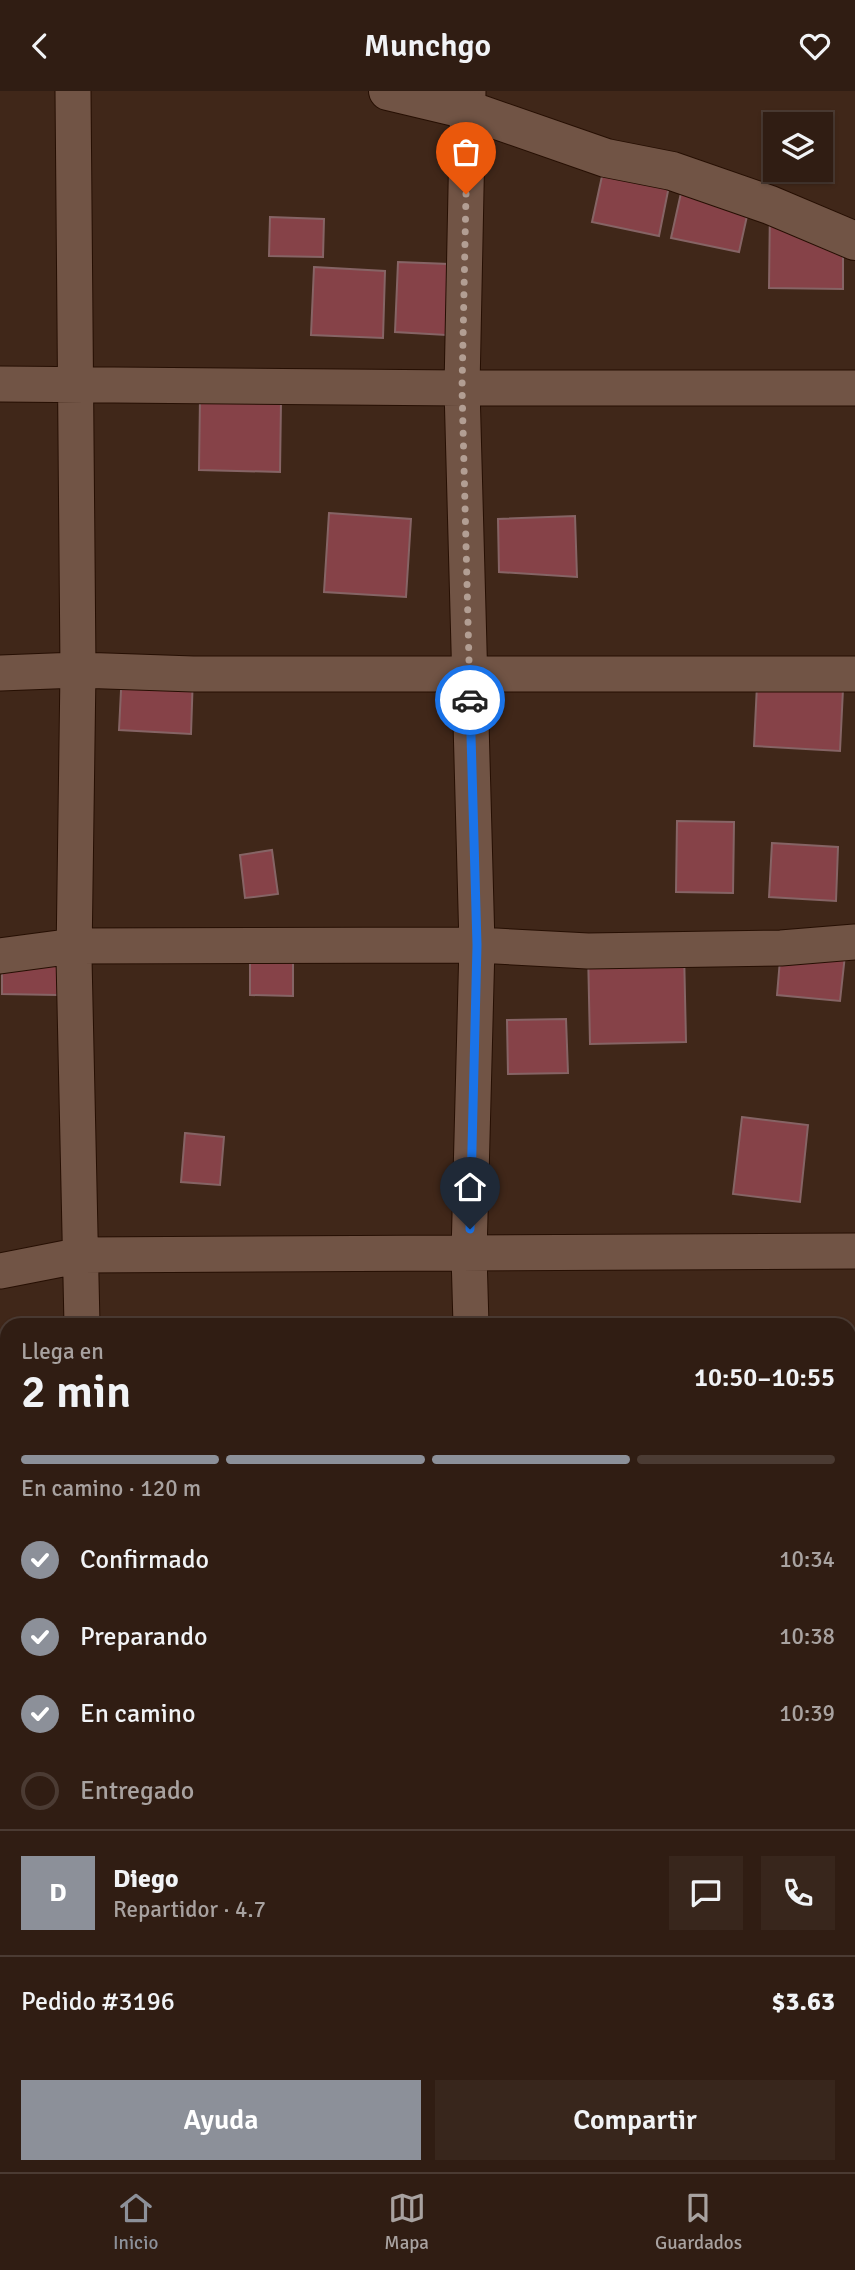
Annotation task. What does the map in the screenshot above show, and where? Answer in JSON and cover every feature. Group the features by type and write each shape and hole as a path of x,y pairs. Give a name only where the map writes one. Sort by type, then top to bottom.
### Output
{"street":[{"path":"73,91 78,670 74,946 82,1318"},
{"path":"388,91 468,101 606,157 672,171 769,205 855,241"},
{"path":"468,101 462,388 477,945 469,1254 471,1318"},
{"path":"0,384 855,388"},
{"path":"0,673 78,670 193,674 855,674"},
{"path":"0,955 74,946 477,945 588,951 781,948 855,942"},
{"path":"0,1271 82,1255 855,1251"}],"building":[{"path":"606,158 672,171 659,236 592,222"},
{"path":"683,184 751,198 739,252 671,238"},
{"path":"770,205 843,236 843,289 769,288"},
{"path":"270,217 324,219 323,257 269,256"},
{"path":"398,262 449,264 446,335 395,332"},
{"path":"314,267 385,271 383,338 311,335"},
{"path":"200,398 281,401 280,472 199,470"},
{"path":"329,513 411,519 406,597 324,592"},
{"path":"575,516 577,577 499,572 498,519"},
{"path":"122,671 193,674 191,734 119,730"},
{"path":"757,685 843,689 840,751 754,746"},
{"path":"677,821 734,822 733,893 676,892"},
{"path":"772,843 838,847 836,901 769,897"},
{"path":"272,850 278,894 245,898 240,855"},
{"path":"250,944 293,945 293,996 250,995"},
{"path":"781,948 845,955 840,1001 777,995"},
{"path":"684,950 686,1042 590,1044 588,951"},
{"path":"2,956 74,958 57,995 2,994"},
{"path":"566,1019 568,1073 508,1074 507,1020"},
{"path":"742,1117 808,1125 800,1202 733,1194"},
{"path":"185,1133 224,1137 220,1185 181,1182"}],"way so far":[{"path":"466,194 462,388 470,700"}],"route":[{"path":"470,700 477,945 470,1229"}]}
